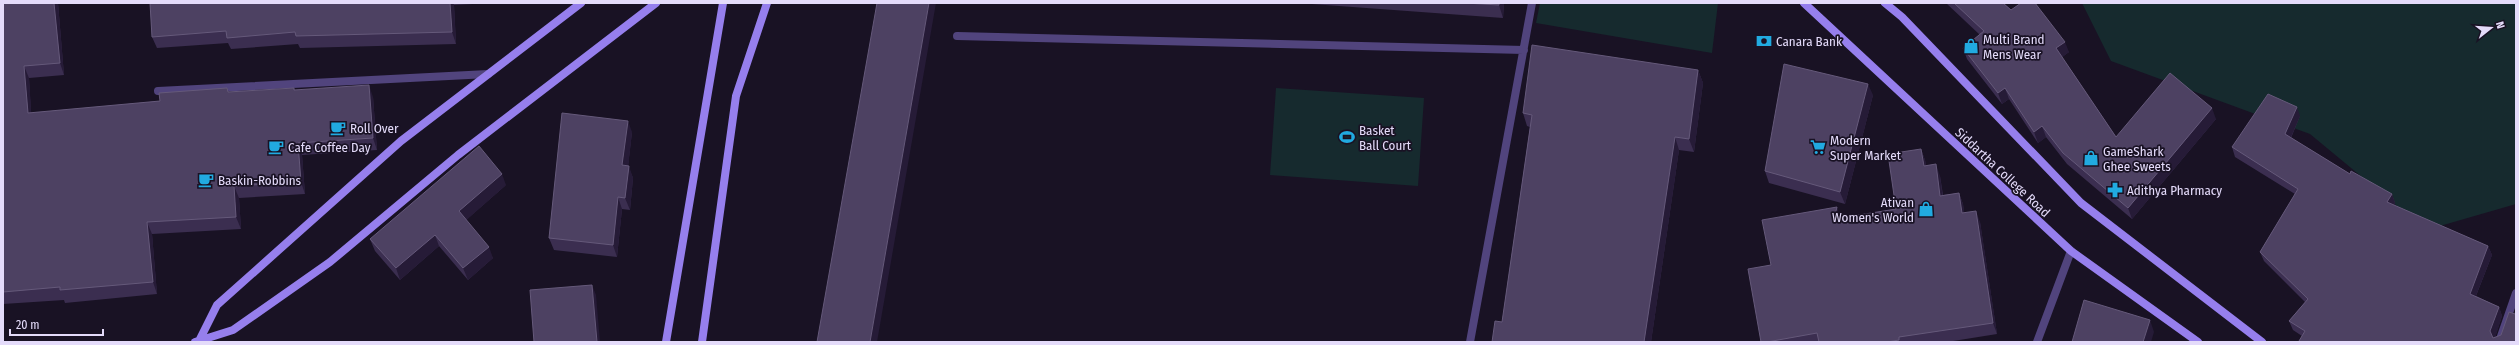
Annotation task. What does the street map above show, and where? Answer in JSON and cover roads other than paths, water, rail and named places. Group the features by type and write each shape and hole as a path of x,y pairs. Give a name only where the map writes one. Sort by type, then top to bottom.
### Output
{"street":[{"path":"198,341 217,305 401,142 581,3"},
{"path":"198,341 233,330 330,262 458,155 656,3"},
{"path":"666,342 723,3"},
{"path":"702,342 736,96 767,3"},
{"path":"1470,342 1532,3"},
{"name":"Siddartha College Road","path":"1804,3 2071,251 2198,342"},
{"path":"1885,3 1902,17 2081,203 2262,342"},
{"path":"957,36 1524,50"},
{"path":"158,91 488,74"},
{"path":"2037,342 2071,251"},
{"path":"2499,342 2516,293"}],"place":[{"name":"Canara Bank","path":"1764,41"},
{"name":"Multi Brand Mens Wear","path":"1971,46"},
{"name":"Roll Over","path":"338,128"},
{"name":"Basket Ball Court","path":"1347,137"},
{"name":"Cafe Coffee Day","path":"276,147"},
{"name":"Modern Super Market","path":"1818,147"},
{"name":"GameShark Ghee Sweets","path":"2091,158"},
{"name":"Baskin-Robbins","path":"206,180"},
{"name":"Adithya Pharmacy","path":"2115,190"},
{"name":"Ativan Women's World","path":"1926,209"}]}
